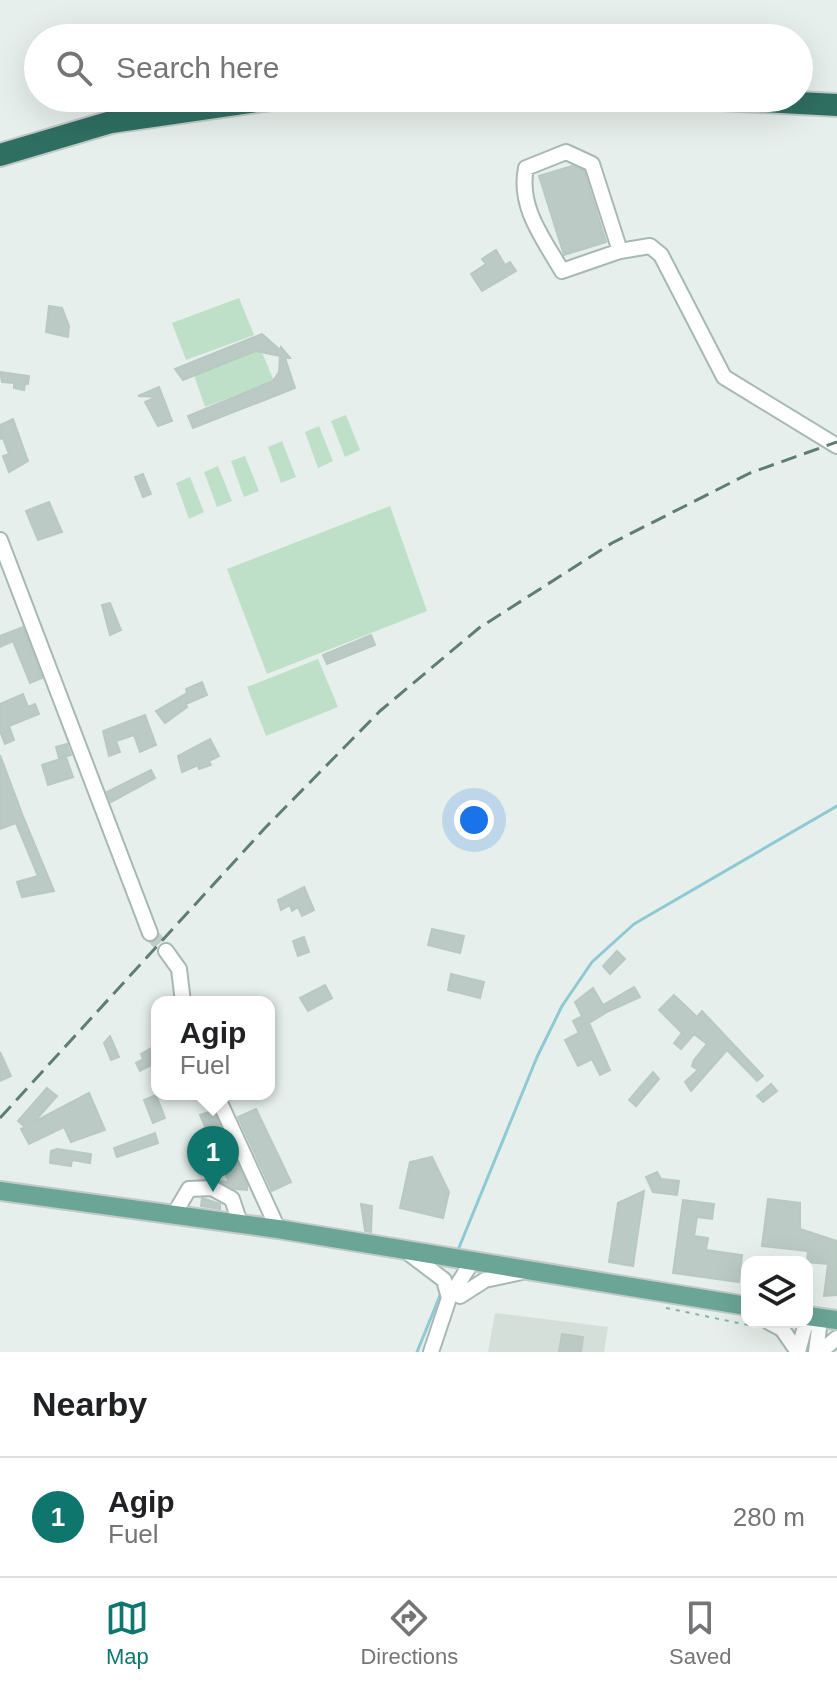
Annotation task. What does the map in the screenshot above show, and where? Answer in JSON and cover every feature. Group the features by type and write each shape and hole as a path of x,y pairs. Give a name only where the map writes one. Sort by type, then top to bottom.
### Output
{"highway":[{"path":"813,91 837,92"},
{"path":"813,104 837,105"},
{"path":"0,141 96,112"},
{"path":"0,155 111,122 180,112"}],"main road":[{"path":"0,1191 240,1223 741,1307"},
{"path":"813,1316 837,1320"}],"street":[{"path":"620,251 592,164 566,152 526,168 522,188 531,219 562,271 620,251 650,246 661,255 724,377 738,390 837,446"},
{"path":"0,540 150,933"},
{"path":"166,951 179,969 182,996"},
{"path":"219,1100 278,1229"},
{"path":"173,1216 189,1189 212,1188 232,1199 240,1223"},
{"path":"407,1252 444,1280 455,1297"},
{"path":"431,1352 472,1262"},
{"path":"455,1297 485,1280 526,1271"},
{"path":"813,1319 819,1328 818,1352"},
{"path":"777,1328 782,1329 798,1352"},
{"path":"798,1352 804,1328"},
{"path":"818,1352 837,1338"}],"path":[{"path":"658,1307 741,1321"}],"shaded area":[{"path":"495,1313 608,1327 604,1352 488,1352"}],"green space":[{"path":"239,298 254,335 186,360 172,323"},
{"path":"261,350 274,381 205,407 194,375"},
{"path":"346,415 360,450 345,457 331,421"},
{"path":"319,426 333,461 318,468 305,432"},
{"path":"282,441 296,477 281,483 268,447"},
{"path":"245,456 259,491 244,497 231,461"},
{"path":"218,466 232,501 217,507 204,472"},
{"path":"190,477 204,512 189,519 176,483"},
{"path":"390,506 427,611 267,674 227,569"},
{"path":"318,659 338,707 266,736 247,687"}],"building":[{"path":"572,166 584,171 606,242 564,255 539,176"},
{"path":"496,250 505,265 510,262 516,271 482,291 471,274 486,264 482,259"},
{"path":"49,306 62,308 69,326 68,337 46,332"},
{"path":"262,334 280,350 281,347 290,358 285,358 295,388 193,428 188,416 273,381 279,372 280,356 256,351 183,380 175,369"},
{"path":"0,372 29,376 28,384 25,384 24,390 14,388 14,383 2,382"},
{"path":"159,387 172,421 158,426 145,402 157,397 138,396"},
{"path":"13,419 28,461 9,472 3,456 9,454 3,438 0,439 0,425"},
{"path":"143,474 151,494 143,497 135,477"},
{"path":"49,502 62,532 38,540 26,511"},
{"path":"110,603 121,630 110,635 102,605"},
{"path":"23,627 42,678 30,683 13,641 0,647 0,636"},
{"path":"371,635 375,645 327,664 323,655"},
{"path":"202,682 207,695 186,704 187,707 165,723 156,711 187,693 186,689"},
{"path":"23,694 28,707 35,704 39,714 9,726 14,740 5,744 0,731 0,704"},
{"path":"145,715 156,745 140,752 134,735 116,741 120,752 109,756 103,731"},
{"path":"210,739 219,756 209,761 211,765 199,769 198,765 182,772 178,756"},
{"path":"67,744 71,755 59,758 56,747"},
{"path":"0,755 54,891 22,897 17,882 38,876 16,823 0,829"},
{"path":"66,757 73,777 48,785 42,765"},
{"path":"151,770 155,778 111,802 107,792"},
{"path":"304,887 314,910 302,916 298,907 292,911 290,905 281,910 278,900"},
{"path":"432,929 464,936 460,953 428,945"},
{"path":"304,937 309,952 298,956 293,941"},
{"path":"617,951 625,959 610,974 603,966"},
{"path":"451,974 484,982 480,998 448,990"},
{"path":"325,985 332,998 308,1011 300,998"},
{"path":"634,987 640,997 607,1012 603,1005"},
{"path":"593,988 607,1012 589,1023 610,1070 600,1075 592,1059 578,1066 565,1040 579,1033 573,1021 582,1016 575,1002"},
{"path":"674,995 697,1017 702,1011 763,1076 757,1081 727,1050 691,1091 685,1082 698,1070 692,1066 694,1060 707,1044 694,1034 681,1049 674,1043 682,1033 659,1010"},
{"path":"110,1036 119,1057 111,1060 104,1043"},
{"path":"151,1048 151,1065 140,1071 136,1063 143,1059 141,1054"},
{"path":"0,1052 11,1076 0,1081"},
{"path":"653,1072 659,1079 636,1106 629,1100"},
{"path":"771,1084 777,1091 763,1102 757,1096"},
{"path":"47,1088 57,1096 34,1122 89,1093 105,1130 71,1142 64,1127 29,1144 21,1129 25,1127 18,1121"},
{"path":"151,1097 151,1100 158,1100 165,1118 153,1123 144,1100"},
{"path":"256,1109 291,1182 272,1191 238,1117"},
{"path":"213,1111 247,1190 235,1189 219,1181 229,1182 200,1115"},
{"path":"155,1133 158,1143 117,1157 114,1148"},
{"path":"57,1149 91,1154 90,1163 72,1160 71,1166 50,1163 51,1151"},
{"path":"432,1157 449,1192 443,1218 400,1208 410,1162"},
{"path":"657,1172 661,1179 679,1181 677,1195 653,1192 646,1177"},
{"path":"644,1191 633,1266 609,1262 618,1203"},
{"path":"202,1198 220,1204 220,1209 201,1206"},
{"path":"768,1199 800,1203 800,1229 837,1241 837,1295 824,1296 828,1264 813,1263 813,1256 808,1256 808,1251 762,1246"},
{"path":"683,1200 714,1204 712,1219 697,1217 694,1236 708,1238 706,1250 742,1255 739,1282 673,1273"},
{"path":"361,1204 372,1206 371,1232 365,1231"},
{"path":"562,1334 583,1337 581,1352 559,1352"}],"waterway":[{"path":"458,1250 537,1057 562,1006 592,962 634,924 837,806"},
{"path":"417,1352 441,1293"}],"tunnel":[{"path":"150,933 166,951"}],"railway":[{"path":"0,1118 265,828 380,711 479,628 612,543 750,473 837,442"}],"place":[{"name":"Agip","path":"213,1192"}]}
